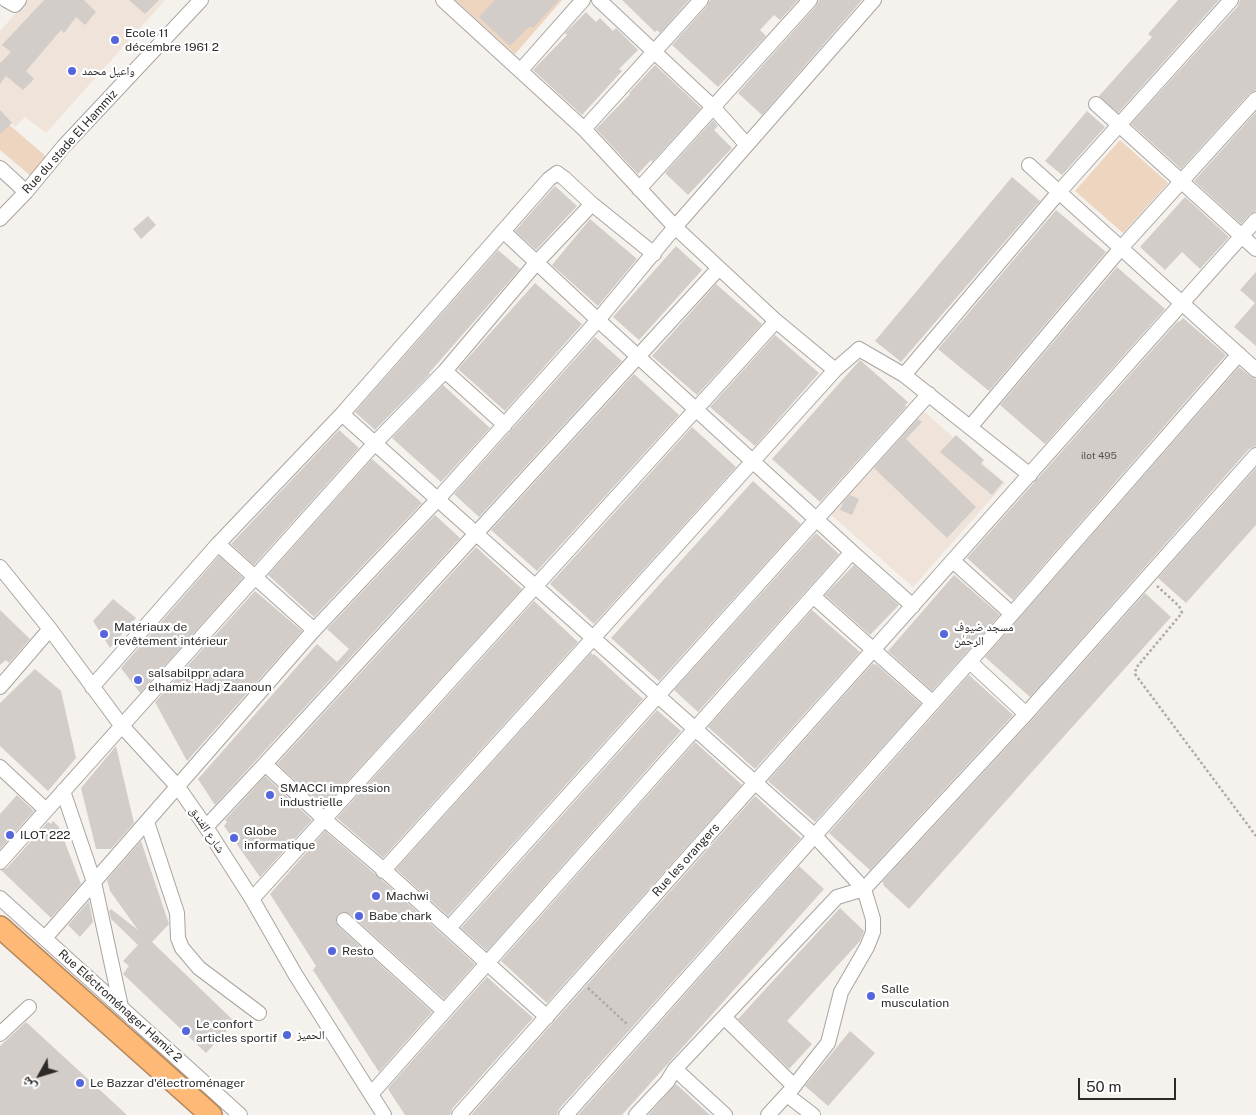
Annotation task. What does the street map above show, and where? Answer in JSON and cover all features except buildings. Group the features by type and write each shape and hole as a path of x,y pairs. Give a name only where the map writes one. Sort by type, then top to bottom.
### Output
{"highway":[{"path":"0,927 211,1115"},
{"path":"0,941 189,1115"}],"street":[{"path":"6,0 15,5 19,0"},
{"name":"Rue du stade El Hammiz","path":"0,219 26,192 64,146 201,0"},
{"path":"443,0 584,129 675,227 776,321 834,370"},
{"path":"521,70 583,0"},
{"path":"599,0 713,106 746,144"},
{"path":"584,129 701,0"},
{"path":"639,189 810,0"},
{"path":"45,938 314,630 438,499 598,320 746,144 874,0"},
{"path":"904,375 1060,192 1231,0"},
{"path":"971,426 1121,248 1256,99"},
{"path":"1096,104 1256,249"},
{"path":"1029,165 1256,370"},
{"path":"0,168 26,192"},
{"path":"92,687 218,544 342,414 549,179 557,174 564,178 592,204 654,254"},
{"path":"0,862 375,443 445,371 537,262 592,204"},
{"name":"Rue les orangers","path":"459,1115 1256,220"},
{"path":"504,231 598,320 913,606"},
{"path":"206,827 719,268"},
{"path":"252,899 776,321"},
{"path":"384,870 834,370 859,349 904,375 971,426 1030,475"},
{"path":"566,1115 970,662 1239,354"},
{"path":"445,371 504,425"},
{"path":"448,928 929,394"},
{"path":"342,414 815,836 864,890 873,918 873,932 868,946 841,992 828,1043 768,1115"},
{"path":"636,1115 667,1082 675,1069 837,897 864,890 1026,714 1256,455"},
{"path":"218,544 314,630"},
{"path":"372,1093 852,552"},
{"path":"953,561 1012,614"},
{"name":"شارع الفندق","path":"0,567 50,629 121,725 178,787 252,899 295,974 372,1093 384,1115"},
{"path":"813,596 932,703"},
{"path":"0,688 50,629"},
{"path":"970,662 1026,714"},
{"path":"265,764 324,819 384,870 547,1017"},
{"path":"0,767 46,810"},
{"path":"63,791 94,882 121,1007"},
{"path":"147,822 177,912 178,938 182,948 199,968 259,1013"},
{"name":"Rue Eléctroménager Hamiz 2","path":"0,898 240,1115"},
{"path":"344,920 444,1011"},
{"path":"0,1034 29,1007"},
{"path":"724,1017 814,1115"},
{"path":"675,1069 724,1115"}],"path":[{"path":"1148,577 1179,606 1182,614 1136,668 1135,674 1256,836"},
{"path":"580,980 638,1034"}],"shaded area":[{"path":"28,0 165,0 46,133 25,117 15,127 0,114 0,31"},
{"path":"455,0 562,0 515,54"},
{"path":"0,117 48,158 32,177 0,150"},
{"path":"1120,140 1168,183 1123,233 1075,191"},
{"path":"921,409 1005,483 913,587 829,513"}],"place":[{"name":"Ecole 11 décembre 1961 2","path":"115,40"},
{"name":"واعيل محمد","path":"72,71"},
{"name":"Matériaux de revêtement intérieur","path":"104,634"},
{"name":"مسجد ضيوف الرحمٰن","path":"944,634"},
{"name":"salsabilppr adara elhamiz Hadj Zaanoun","path":"138,680"},
{"name":"SMACCI impression industrielle","path":"270,795"},
{"name":"ILOT 222","path":"10,835"},
{"name":"Globe informatique","path":"234,838"},
{"name":"Machwi","path":"376,896"},
{"name":"Babe chark","path":"359,916"},
{"name":"Resto","path":"332,951"},
{"name":"Salle musculation","path":"871,996"},
{"name":"Le confort articles sportif","path":"186,1031"},
{"name":"الحميز","path":"287,1035"},
{"name":"Le Bazzar d'électroménager","path":"80,1083"}]}
